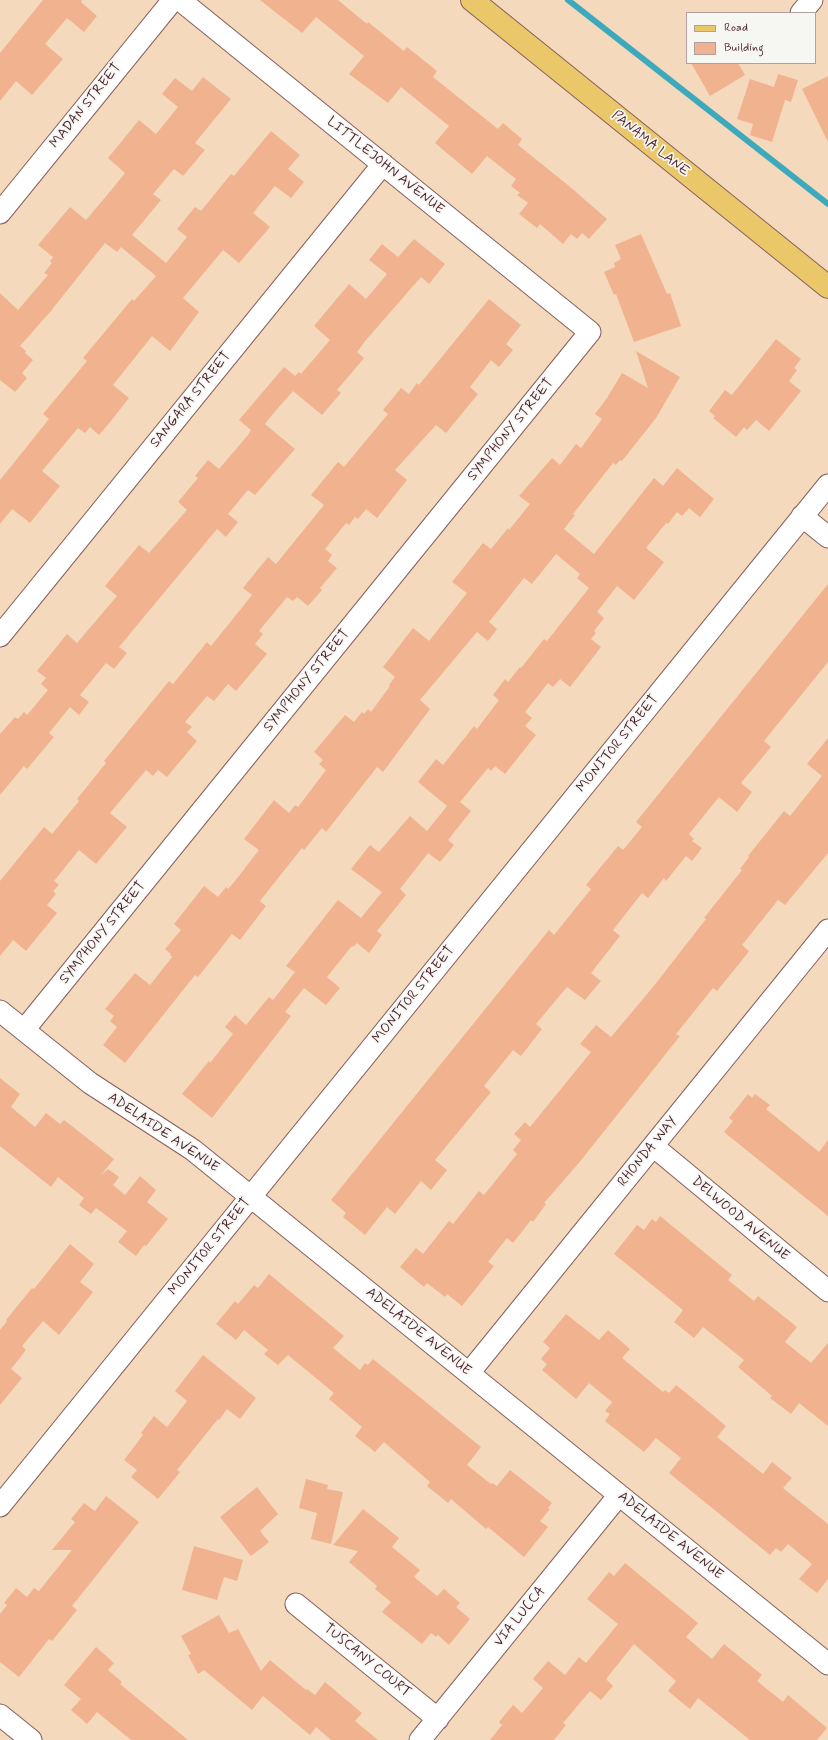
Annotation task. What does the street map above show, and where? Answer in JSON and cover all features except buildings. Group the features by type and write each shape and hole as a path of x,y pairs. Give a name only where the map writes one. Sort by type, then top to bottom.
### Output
{"main road":[{"name":"PANAMA LANE","path":"472,0 828,287"}],"street":[{"name":"MADAN STREET","path":"0,213 173,0"},
{"name":"LITTLEJOHN AVENUE","path":"180,0 590,332"},
{"path":"802,12 812,0"},
{"name":"SANGARA STREET","path":"0,636 383,164"},
{"name":"SYMPHONY STREET","path":"24,1030 590,332"},
{"name":"MONITOR STREET","path":"0,1506 828,485"},
{"path":"802,516 828,537"},
{"name":"RHONDA WAY","path":"469,1373 828,930"},
{"name":"ADELAIDE AVENUE","path":"0,1011 90,1083 193,1150 828,1664"},
{"name":"DELWOOD AVENUE","path":"653,1146 828,1291"},
{"name":"VIA LUCCA","path":"420,1740 619,1495"},
{"name":"TUSCANY COURT","path":"296,1604 438,1718"},
{"path":"0,1715 30,1740"}],"waterway":[{"path":"568,0 828,204"}]}
